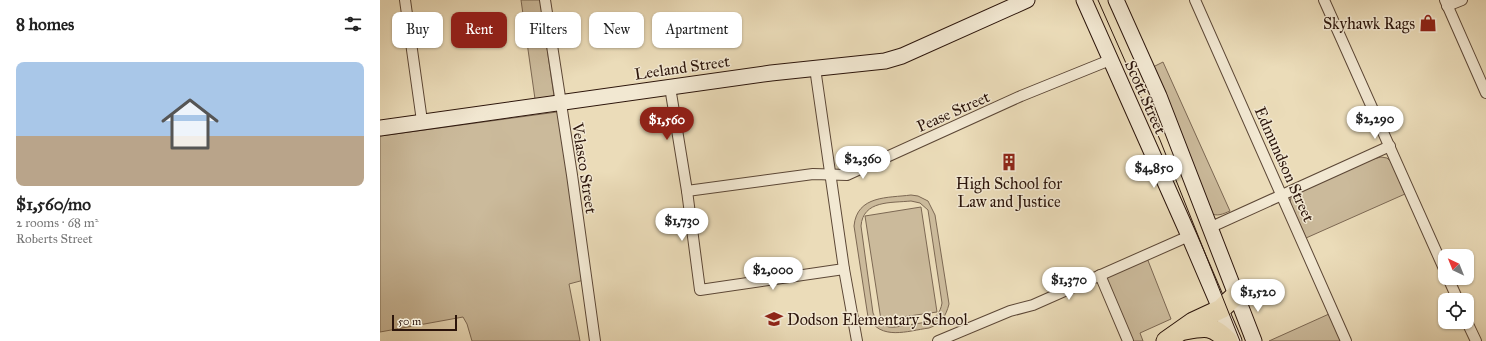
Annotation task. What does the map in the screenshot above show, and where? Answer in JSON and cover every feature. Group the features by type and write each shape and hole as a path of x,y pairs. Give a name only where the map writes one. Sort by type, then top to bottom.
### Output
{"highway":[{"path":"1173,336 1193,322 1220,309 1236,295"},
{"path":"1173,336 1208,327 1216,330 1228,341"}],"main road":[{"name":"Leeland Street","path":"380,128 771,73 885,61 902,56 1027,0"},
{"name":"Scott Street","path":"1084,0 1190,236 1234,341"},
{"name":"Scott Street","path":"1116,0 1159,96 1254,341"}],"street":[{"path":"405,0 422,121"},
{"name":"Velasco Street","path":"544,0 572,175 595,341"},
{"name":"Edmundson Street","path":"1195,0 1346,341"},
{"path":"1324,0 1438,256"},
{"path":"1462,0 1446,3 1486,93"},
{"name":"Pease Street","path":"687,192 813,174 847,175 1021,96 1110,60"},
{"path":"815,68 844,269 857,341"},
{"path":"670,87 687,192 700,290 844,269"},
{"path":"1209,228 1390,146"},
{"path":"938,341 1006,313 1032,305 1190,236"},
{"path":"1100,275 1128,341"},
{"path":"1470,329 1476,341"}],"shaded area":[{"path":"521,0 540,0 542,12 523,12"},
{"path":"528,48 547,48 554,96 535,99"},
{"path":"1163,62 1230,211 1218,215 1210,213 1153,67"},
{"path":"557,112 584,280 569,284 580,341 472,341 467,324 463,317 380,332 380,136"},
{"path":"1381,157 1387,158 1391,162 1405,194 1306,238 1290,202 1291,197 1295,193 1370,160"},
{"path":"911,195 918,196 928,201 935,215 949,304 940,322 929,328 895,333 887,332 873,324 868,317 854,226 856,216 861,208 867,203 884,198","holes":["911,201 920,203 928,210 942,303 938,314 934,318 924,322 889,327 879,322 873,313 861,226 867,211 879,204"]},
{"path":"921,207 937,312 881,320 865,216"},
{"path":"1147,258 1171,319 1140,333 1143,341 1131,341 1104,278"},
{"path":"1329,314 1341,341 1269,341"}],"tram line":[{"path":"1098,0 1160,140 1240,341"}],"place":[{"name":"Skyhawk Rags","path":"1428,23"},
{"name":"High School for Law and Justice","path":"1009,162"},
{"name":"Dodson Elementary School","path":"774,319"}]}
